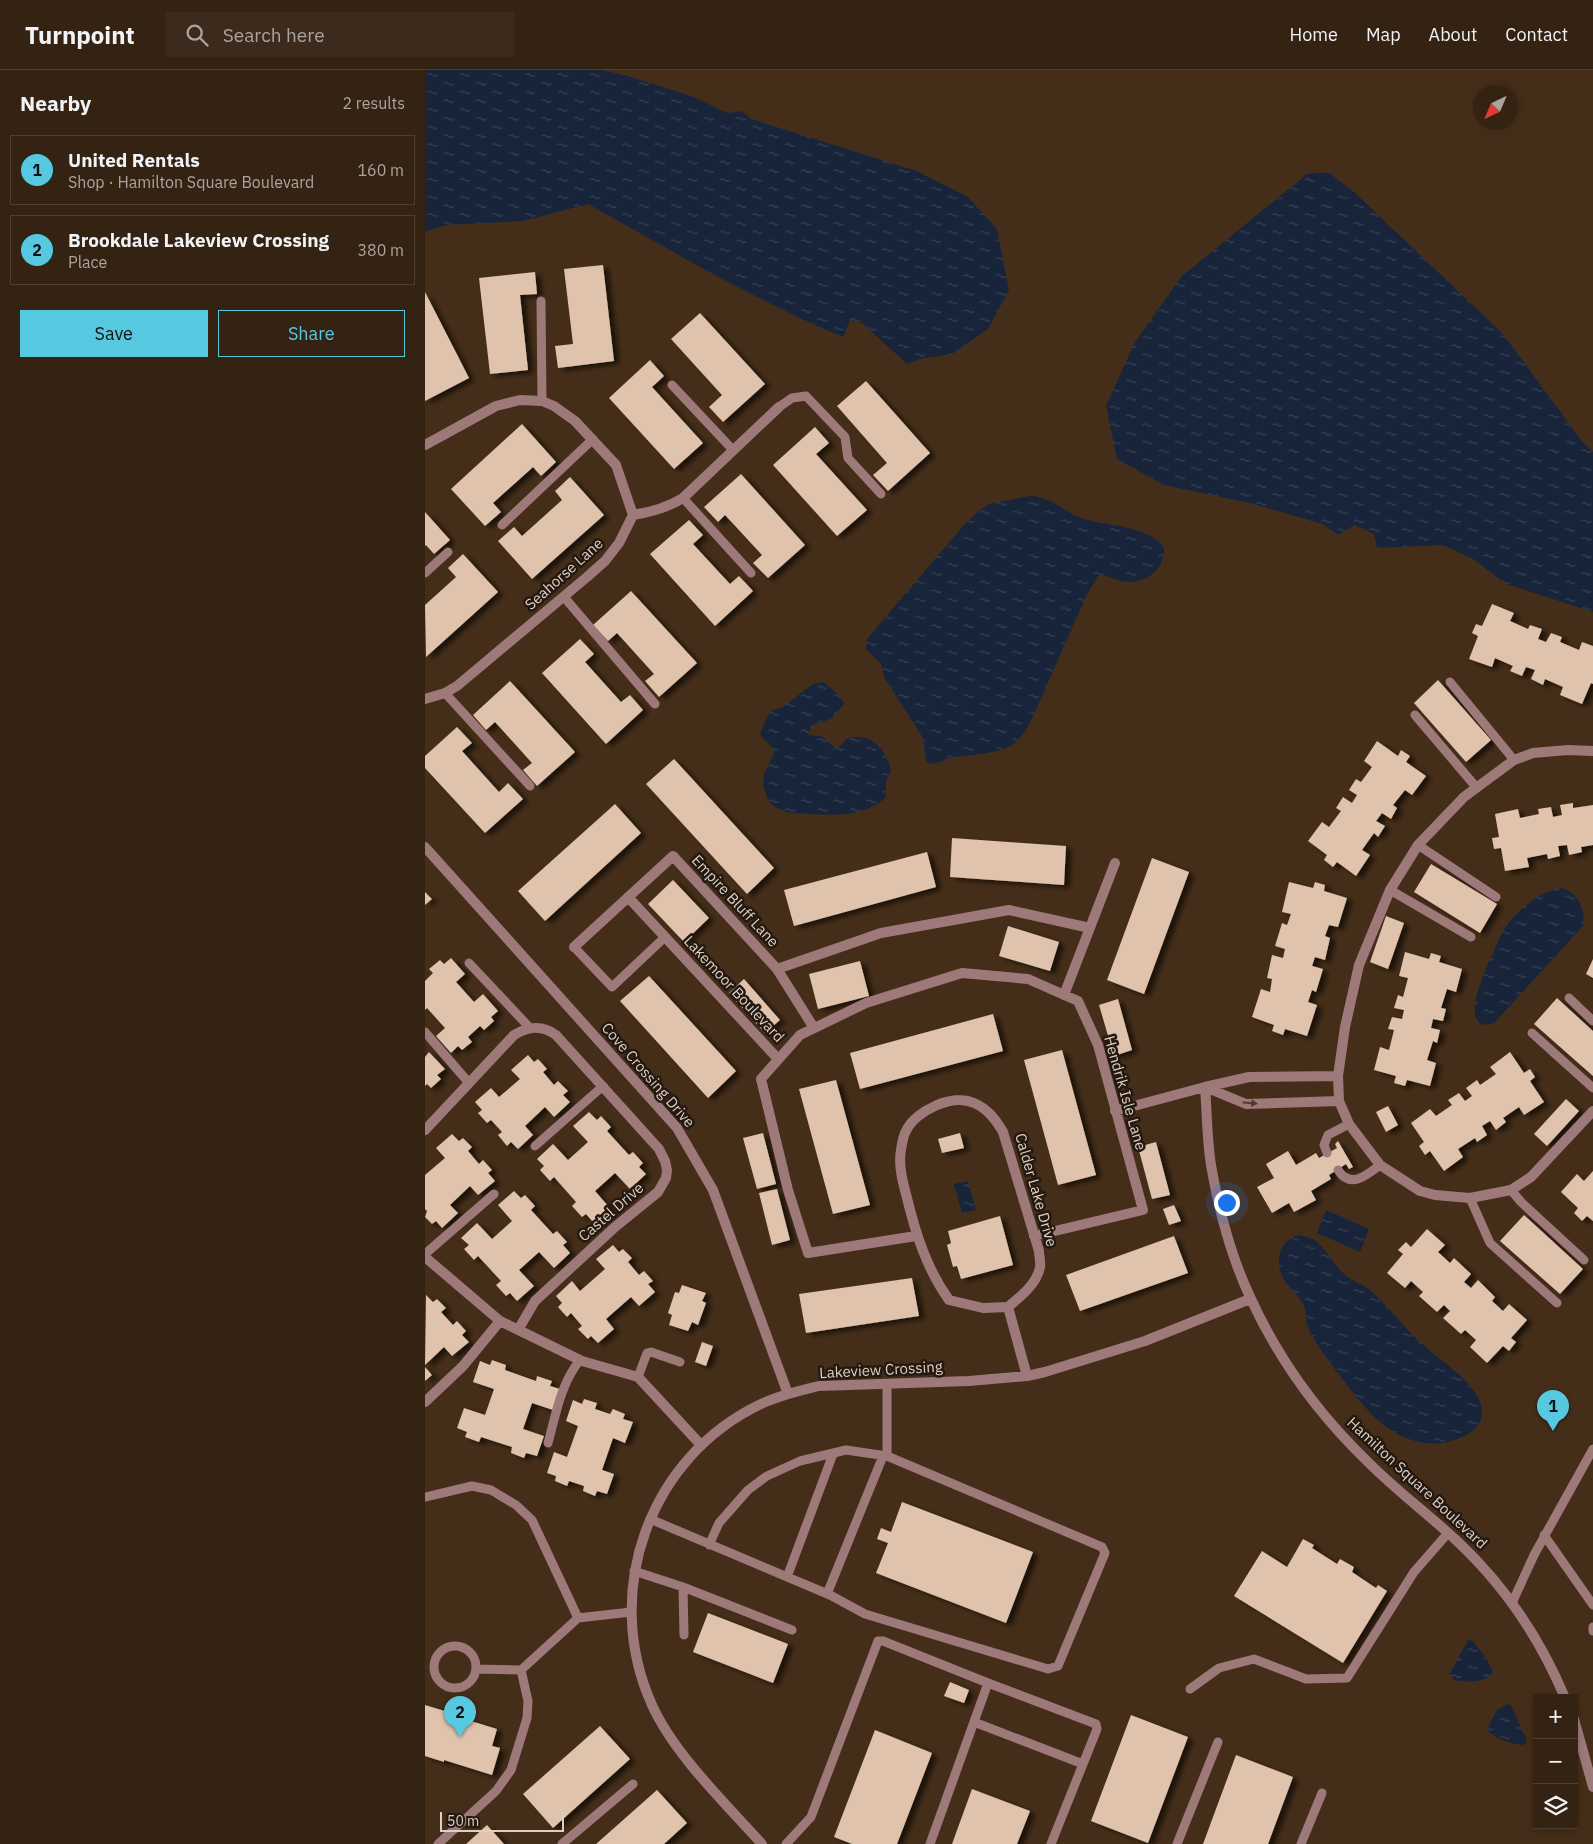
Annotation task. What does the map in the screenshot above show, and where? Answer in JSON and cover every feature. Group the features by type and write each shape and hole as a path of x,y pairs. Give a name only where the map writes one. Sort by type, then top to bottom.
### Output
{"street":[{"path":"425,445 496,406 520,400 542,401 554,406 575,421 615,465 633,515 658,510 672,505 683,498 779,406"},
{"name":"Seahorse Lane","path":"425,699 445,693 457,686 564,597 605,560 619,543 633,515"},
{"path":"1593,751 1568,750 1533,753 1514,760 1464,797 1418,845 1390,890 1359,965 1345,1027 1338,1076 1339,1101 1349,1124 1380,1165 1420,1191 1435,1195 1470,1198 1511,1190 1531,1176 1593,1111"},
{"name":"Cove Crossing Drive","path":"425,847 677,1128 713,1190 788,1394"},
{"name":"Empire Bluff Lane","path":"574,947 673,856 777,969 814,1028"},
{"path":"1064,995 1115,863"},
{"name":"Lakemoor Boulevard","path":"628,897 778,1060 761,1079 788,1190 808,1253 916,1236"},
{"path":"777,969 881,934 1009,910 1089,928"},
{"name":"Hendrik Isle Lane","path":"778,1060 800,1035 865,1003 962,973 1028,979 1078,1001 1098,1045 1143,1210 1034,1236"},
{"path":"425,1130 514,1035 530,1028"},
{"name":"Castel Drive","path":"517,1330 535,1301 615,1228 659,1192 666,1178 667,1170 659,1150 556,1035 548,1029 530,1028"},
{"path":"1115,1110 1205,1086 1249,1077 1338,1076"},
{"path":"1205,1086 1246,1104 1339,1101"},
{"name":"Hamilton Square Boulevard","path":"1205,1086 1211,1164 1226,1232 1251,1299 1273,1339 1323,1414 1370,1464 1480,1563 1512,1602 1544,1653 1563,1694"},
{"name":"Calder Lake Drive","path":"956,1100 973,1102 994,1117 1003,1132 1034,1236 1039,1252 1040,1267 1032,1283 1021,1296 1008,1306 983,1308 949,1300 938,1285 916,1236 902,1178 900,1151 906,1130 921,1114 934,1105 956,1100"},
{"path":"425,1255 500,1320 517,1330 580,1360 638,1377 701,1446"},
{"name":"Lakeview Crossing","path":"762,1844 677,1747 652,1706 636,1659 631,1612 634,1571 640,1545 650,1520 670,1484 701,1446 745,1413 788,1394 819,1386 969,1381 1027,1376 1145,1341 1251,1299"},
{"path":"1008,1306 1027,1376"},
{"path":"425,1402 463,1366 500,1320"},
{"path":"1578,1733 1593,1787"}],"lane":[{"path":"541,301 542,401"},
{"path":"672,385 733,450"},
{"path":"779,406 792,398 806,396 845,437 848,458 881,494"},
{"path":"502,525 593,439"},
{"path":"683,498 751,573"},
{"path":"425,573 448,552"},
{"path":"564,597 655,704"},
{"path":"1450,682 1514,760"},
{"path":"445,693 529,786"},
{"path":"1415,715 1476,787"},
{"path":"1418,845 1496,896"},
{"path":"1390,890 1471,937"},
{"path":"574,947 612,987 665,936"},
{"path":"469,963 530,1028"},
{"path":"1569,998 1593,1021"},
{"path":"425,1032 469,1083"},
{"path":"1533,1033 1593,1088"},
{"path":"535,1146 603,1086"},
{"path":"1327,1153 1324,1144 1328,1135 1349,1124"},
{"path":"1338,1170 1343,1177 1352,1181 1368,1175 1380,1165"},
{"path":"1511,1190 1521,1202 1584,1260"},
{"path":"425,1255 494,1194"},
{"path":"1470,1198 1490,1243 1557,1303"},
{"path":"638,1377 647,1353 651,1352 680,1362"},
{"path":"547,1443 563,1389 571,1371 580,1360"},
{"path":"827,1594 885,1456 887,1384"},
{"path":"1512,1602 1545,1535 1593,1449"},
{"path":"650,1520 709,1545 827,1594 865,1614 1048,1669 1058,1666 1105,1553 1102,1548 885,1456 846,1450 800,1461 767,1476 748,1490 719,1523 709,1545"},
{"path":"787,1577 833,1454"},
{"path":"425,1497 472,1486 491,1490 516,1506 532,1520 578,1618"},
{"path":"1190,1689 1219,1668 1254,1659 1306,1679 1347,1678 1413,1572 1447,1533"},
{"path":"1545,1535 1593,1605"},
{"path":"634,1571 683,1587 792,1630"},
{"path":"683,1587 684,1635"},
{"path":"476,1669 521,1670 578,1618 631,1612"},
{"path":"786,1844 811,1817 878,1641 883,1641 1096,1724 1097,1729 1051,1844"},
{"path":"459,1646 471,1653 475,1658 476,1669 473,1678 468,1684 455,1688 442,1684 437,1678 434,1665 436,1658 445,1648 459,1646"},
{"path":"437,1844 496,1791 511,1770 527,1718 528,1702 521,1670"},
{"path":"930,1844 988,1682"},
{"path":"974,1722 1083,1764"},
{"path":"1177,1844 1218,1742"},
{"path":"562,1844 633,1784"},
{"path":"1301,1844 1322,1793"}],"water":[{"path":"425,70 601,70 625,75 691,96 728,113 742,111 751,119 917,171 968,197 997,229 1009,290 988,329 952,354 919,359 907,364 862,323 850,320 843,337 810,323 745,291 588,204 523,221 446,225 425,232"},
{"path":"1328,172 1354,192 1503,334 1581,440 1593,452 1593,612 1506,584 1473,559 1443,545 1377,548 1374,534 1354,525 1339,535 1322,524 1250,503 1164,485 1117,459 1106,406 1135,342 1181,277 1307,174"},
{"path":"1031,496 1049,501 1084,519 1129,528 1150,535 1164,548 1163,557 1155,571 1142,580 1125,582 1105,576 1098,576 1087,594 1030,722 1022,736 1015,743 997,751 950,758 931,764 926,761 923,738 884,677 881,664 866,649 867,639 963,526 981,509 989,504"},
{"path":"824,682 840,696 844,704 831,719 810,726 811,730 808,735 823,737 835,747 840,746 847,739 853,737 865,738 876,743 884,752 891,770 886,782 886,797 869,808 840,815 795,813 777,808 768,799 763,785 764,775 774,752 760,733 768,715 773,710 783,707 813,684"},
{"path":"1560,888 1576,897 1582,908 1583,926 1496,1021 1485,1025 1479,1023 1475,1013 1478,990 1505,928 1525,906 1542,895"},
{"path":"968,1181 976,1210 962,1213 954,1184"},
{"path":"1326,1210 1369,1229 1360,1252 1317,1233"},
{"path":"1298,1235 1318,1242 1343,1273 1371,1291 1414,1337 1464,1379 1477,1396 1482,1410 1481,1419 1474,1430 1460,1438 1447,1442 1435,1444 1415,1441 1402,1437 1391,1430 1371,1413 1337,1372 1318,1345 1308,1327 1304,1305 1280,1272 1280,1252 1287,1242"},
{"path":"1468,1640 1473,1641 1486,1658 1493,1672 1485,1679 1470,1682 1454,1680 1450,1673"},
{"path":"1510,1703 1526,1738 1526,1743 1523,1745 1498,1738 1487,1729 1497,1710"}],"building":[{"path":"603,265 614,361 558,368 555,346 573,344 564,269"},
{"path":"535,272 537,294 520,295 528,370 490,374 479,278"},
{"path":"425,292 469,378 425,401"},
{"path":"700,313 765,384 723,422 709,407 722,395 671,339"},
{"path":"650,360 664,376 652,387 703,443 674,469 609,398"},
{"path":"866,381 930,453 888,491 873,475 887,463 837,406"},
{"path":"522,424 556,462 541,476 533,467 493,503 501,512 485,526 451,489"},
{"path":"815,427 829,443 816,454 867,510 837,536 773,465"},
{"path":"741,474 805,545 768,578 753,563 762,555 725,515 718,522 704,507"},
{"path":"570,477 604,515 532,579 498,541 514,527 522,536 562,500 555,491"},
{"path":"425,512 450,540 434,554 425,546"},
{"path":"689,520 703,535 693,544 730,584 739,576 753,591 715,626 650,554"},
{"path":"463,554 498,592 426,657 425,605 456,577 448,568"},
{"path":"631,591 697,663 659,697 645,681 654,674 617,633 608,641 593,625"},
{"path":"1492,604 1514,613 1510,621 1528,629 1530,625 1542,629 1538,639 1546,642 1551,633 1562,637 1560,642 1579,650 1582,642 1593,646 1593,684 1591,683 1582,704 1560,695 1563,687 1545,679 1543,685 1531,679 1535,670 1526,667 1522,676 1510,671 1513,666 1495,658 1492,667 1469,659 1478,636 1472,633 1476,624 1482,626"},
{"path":"580,639 594,654 585,662 621,702 630,695 643,710 606,744 542,673"},
{"path":"1438,680 1491,740 1466,762 1414,703"},
{"path":"510,681 575,752 537,786 523,770 532,763 495,722 486,730 473,715"},
{"path":"457,727 472,743 462,751 499,792 508,783 523,799 485,833 425,768 425,756"},
{"path":"1377,741 1398,756 1401,750 1410,756 1406,762 1426,776 1412,795 1405,790 1393,805 1397,808 1391,819 1382,813 1376,821 1385,826 1378,837 1374,833 1362,850 1370,855 1356,876 1337,862 1333,867 1324,860 1327,855 1308,841 1322,822 1329,827 1341,811 1336,808 1343,797 1352,803 1357,795 1349,790 1356,779 1361,782 1372,767 1364,761"},
{"path":"674,759 774,868 747,894 646,784"},
{"path":"1573,803 1573,808 1593,805 1593,845 1581,847 1582,852 1569,855 1567,845 1558,846 1560,856 1548,859 1547,854 1527,858 1529,867 1505,871 1501,848 1494,849 1492,838 1499,837 1495,814 1518,809 1520,818 1539,814 1538,809 1551,807 1553,817 1562,815 1560,805"},
{"path":"615,804 641,833 545,921 518,891"},
{"path":"952,838 1066,846 1064,885 950,877"},
{"path":"927,852 936,887 794,926 784,890"},
{"path":"1152,858 1189,872 1144,994 1107,980"},
{"path":"1431,864 1497,904 1480,933 1414,892"},
{"path":"673,880 709,918 684,942 648,904"},
{"path":"1289,882 1313,888 1315,882 1325,885 1324,891 1347,898 1338,927 1329,925 1325,936 1330,938 1325,960 1315,957 1312,966 1323,969 1316,992 1312,990 1308,1002 1317,1005 1307,1036 1285,1029 1283,1035 1272,1031 1274,1025 1252,1017 1261,989 1270,992 1272,979 1267,978 1272,955 1283,958 1285,949 1275,946 1282,923 1287,925 1291,914 1282,912"},
{"path":"425,892 432,899 425,905"},
{"path":"1386,916 1404,923 1388,969 1370,962"},
{"path":"1008,926 1059,942 1050,971 999,956"},
{"path":"1405,952 1429,959 1431,953 1441,956 1439,962 1462,969 1456,992 1447,989 1441,1008 1446,1009 1443,1021 1433,1019 1431,1028 1440,1030 1437,1043 1433,1041 1427,1060 1436,1063 1430,1086 1407,1080 1405,1086 1394,1083 1396,1076 1374,1070 1380,1047 1389,1050 1394,1030 1388,1029 1392,1017 1402,1019 1404,1010 1394,1008 1398,995 1403,997 1408,978 1399,976"},
{"path":"451,958 465,974 456,982 474,1002 483,994 498,1011 491,1017 494,1021 484,1030 480,1026 468,1037 472,1042 462,1050 458,1046 451,1053 436,1036 445,1028 427,1008 425,1010 425,981 433,973 429,969 440,960 444,964"},
{"path":"1593,959 1593,978 1586,974"},
{"path":"860,961 869,996 818,1009 809,974"},
{"path":"649,976 736,1071 708,1098 620,1001"},
{"path":"744,979 780,1020 765,1033 729,993"},
{"path":"1557,998 1593,1031 1593,1076 1534,1024"},
{"path":"1118,999 1132,1050 1114,1056 1099,1005"},
{"path":"993,1014 1003,1051 860,1089 850,1053"},
{"path":"1062,1050 1096,1175 1058,1185 1024,1060"},
{"path":"429,1052 445,1069 437,1075 441,1079 431,1088 427,1084 425,1086 425,1057"},
{"path":"1510,1052 1524,1073 1530,1069 1535,1077 1530,1081 1544,1102 1524,1115 1519,1107 1503,1118 1506,1122 1496,1130 1490,1121 1482,1126 1487,1135 1477,1142 1475,1138 1458,1149 1463,1157 1444,1171 1430,1151 1425,1155 1419,1146 1424,1142 1411,1123 1430,1109 1436,1116 1452,1105 1448,1100 1459,1093 1465,1101 1472,1096 1466,1088 1477,1080 1480,1085 1496,1074 1490,1067"},
{"path":"528,1055 534,1062 538,1059 547,1069 543,1072 554,1085 558,1081 568,1091 563,1095 570,1102 554,1117 545,1107 525,1126 533,1135 518,1149 511,1142 507,1146 498,1135 502,1132 491,1120 487,1123 478,1113 482,1110 475,1102 491,1088 499,1097 520,1079 511,1070"},
{"path":"836,1080 870,1205 833,1214 799,1089"},
{"path":"1566,1099 1579,1111 1547,1146 1534,1134"},
{"path":"1388,1106 1398,1125 1386,1132 1376,1112"},
{"path":"589,1112 597,1120 601,1116 611,1127 607,1131 629,1155 633,1152 643,1163 639,1167 646,1174 630,1189 615,1173 595,1191 609,1207 593,1222 586,1214 582,1217 572,1206 576,1202 554,1177 550,1181 540,1170 544,1166 537,1159 553,1144 568,1160 588,1142 573,1126"},
{"path":"763,1133 776,1184 757,1189 743,1138"},
{"path":"960,1133 964,1148 942,1153 938,1139"},
{"path":"452,1134 459,1141 463,1138 472,1147 468,1151 479,1164 483,1160 492,1170 488,1173 495,1181 478,1195 470,1186 450,1205 458,1213 442,1228 436,1221 432,1224 425,1217 427,1211 425,1209 425,1175 445,1158 436,1148"},
{"path":"1338,1141 1353,1167 1349,1169 1346,1164 1329,1175 1331,1179 1311,1191 1316,1200 1294,1212 1289,1203 1272,1213 1257,1187 1274,1178 1266,1164 1288,1151 1296,1165 1316,1153 1319,1158 1337,1148 1335,1144"},
{"path":"1156,1142 1170,1195 1152,1199 1138,1147"},
{"path":"1593,1171 1593,1221 1587,1216 1582,1221 1574,1213 1578,1208 1561,1192 1577,1174 1584,1181"},
{"path":"777,1189 790,1240 772,1245 759,1193"},
{"path":"514,1191 521,1198 525,1195 535,1206 531,1210 553,1234 557,1231 567,1242 563,1245 570,1253 554,1268 539,1252 519,1270 534,1286 517,1301 510,1293 506,1296 496,1285 501,1281 478,1256 474,1260 464,1249 469,1245 461,1238 477,1223 492,1239 512,1221 498,1205"},
{"path":"1174,1205 1181,1221 1169,1225 1163,1209"},
{"path":"1524,1215 1583,1269 1560,1294 1500,1241"},
{"path":"1000,1216 1013,1265 961,1279 957,1266 953,1267 947,1245 951,1243 948,1231"},
{"path":"1427,1229 1445,1245 1438,1252 1450,1263 1454,1258 1471,1274 1464,1282 1471,1288 1478,1280 1495,1297 1492,1301 1503,1311 1509,1304 1527,1320 1511,1338 1516,1342 1509,1351 1503,1346 1487,1363 1470,1347 1476,1340 1465,1330 1461,1334 1443,1318 1450,1311 1444,1305 1437,1312 1419,1296 1423,1292 1411,1281 1405,1288 1387,1273 1403,1254 1398,1250 1406,1242 1411,1247"},
{"path":"1174,1236 1188,1273 1080,1311 1066,1275"},
{"path":"613,1245 619,1252 623,1249 632,1258 628,1262 639,1275 644,1271 653,1281 648,1284 655,1292 639,1306 631,1297 606,1319 614,1329 598,1343 591,1336 588,1339 578,1329 582,1326 571,1313 567,1317 558,1307 562,1303 556,1296 572,1281 580,1291 605,1269 596,1259"},
{"path":"912,1278 919,1316 806,1333 799,1294"},
{"path":"682,1285 706,1293 702,1301 706,1303 698,1325 692,1322 688,1331 669,1325 672,1315 668,1313 675,1292 679,1293"},
{"path":"426,1295 433,1302 437,1299 446,1308 441,1312 453,1325 457,1321 466,1331 462,1335 469,1342 452,1356 444,1347 425,1365"},
{"path":"702,1342 713,1346 706,1366 695,1362"},
{"path":"492,1360 506,1365 505,1370 536,1381 537,1376 552,1381 550,1386 560,1389 553,1410 532,1403 523,1429 544,1436 537,1456 526,1453 524,1458 511,1453 512,1447 481,1437 479,1442 465,1437 467,1432 457,1428 464,1408 485,1415 494,1389 473,1382 480,1361 490,1365"},
{"path":"425,1367 432,1375 425,1381"},
{"path":"584,1399 597,1403 595,1409 610,1414 613,1409 625,1414 623,1419 633,1422 625,1443 613,1438 602,1470 614,1474 607,1494 597,1491 595,1496 583,1491 584,1486 569,1481 567,1486 555,1481 556,1476 547,1473 554,1452 567,1457 578,1426 566,1421 573,1400 582,1404"},
{"path":"902,1502 1033,1552 1006,1623 876,1573 888,1543 877,1539 881,1528 891,1532"},
{"path":"1303,1539 1314,1545 1312,1548 1337,1564 1340,1559 1354,1567 1352,1572 1376,1588 1378,1585 1387,1591 1343,1663 1234,1596 1262,1551 1287,1567"},
{"path":"708,1613 788,1644 773,1683 693,1652"},
{"path":"950,1682 969,1690 964,1703 944,1696"},
{"path":"425,1705 497,1729 492,1746 500,1748 492,1775 425,1756"},
{"path":"1131,1715 1188,1737 1148,1843 1091,1821"},
{"path":"600,1726 630,1759 553,1828 523,1794"},
{"path":"875,1730 932,1753 897,1844 852,1844 834,1837"},
{"path":"1236,1755 1293,1777 1268,1844 1203,1844"},
{"path":"972,1789 1030,1811 1017,1844 952,1844"},
{"path":"657,1790 687,1823 664,1844 596,1844"},
{"path":"487,1825 504,1844 466,1844"}],"place":[{"name":"United Rentals","path":"1553,1431"},
{"name":"Brookdale Lakeview Crossing","path":"460,1737"}]}
